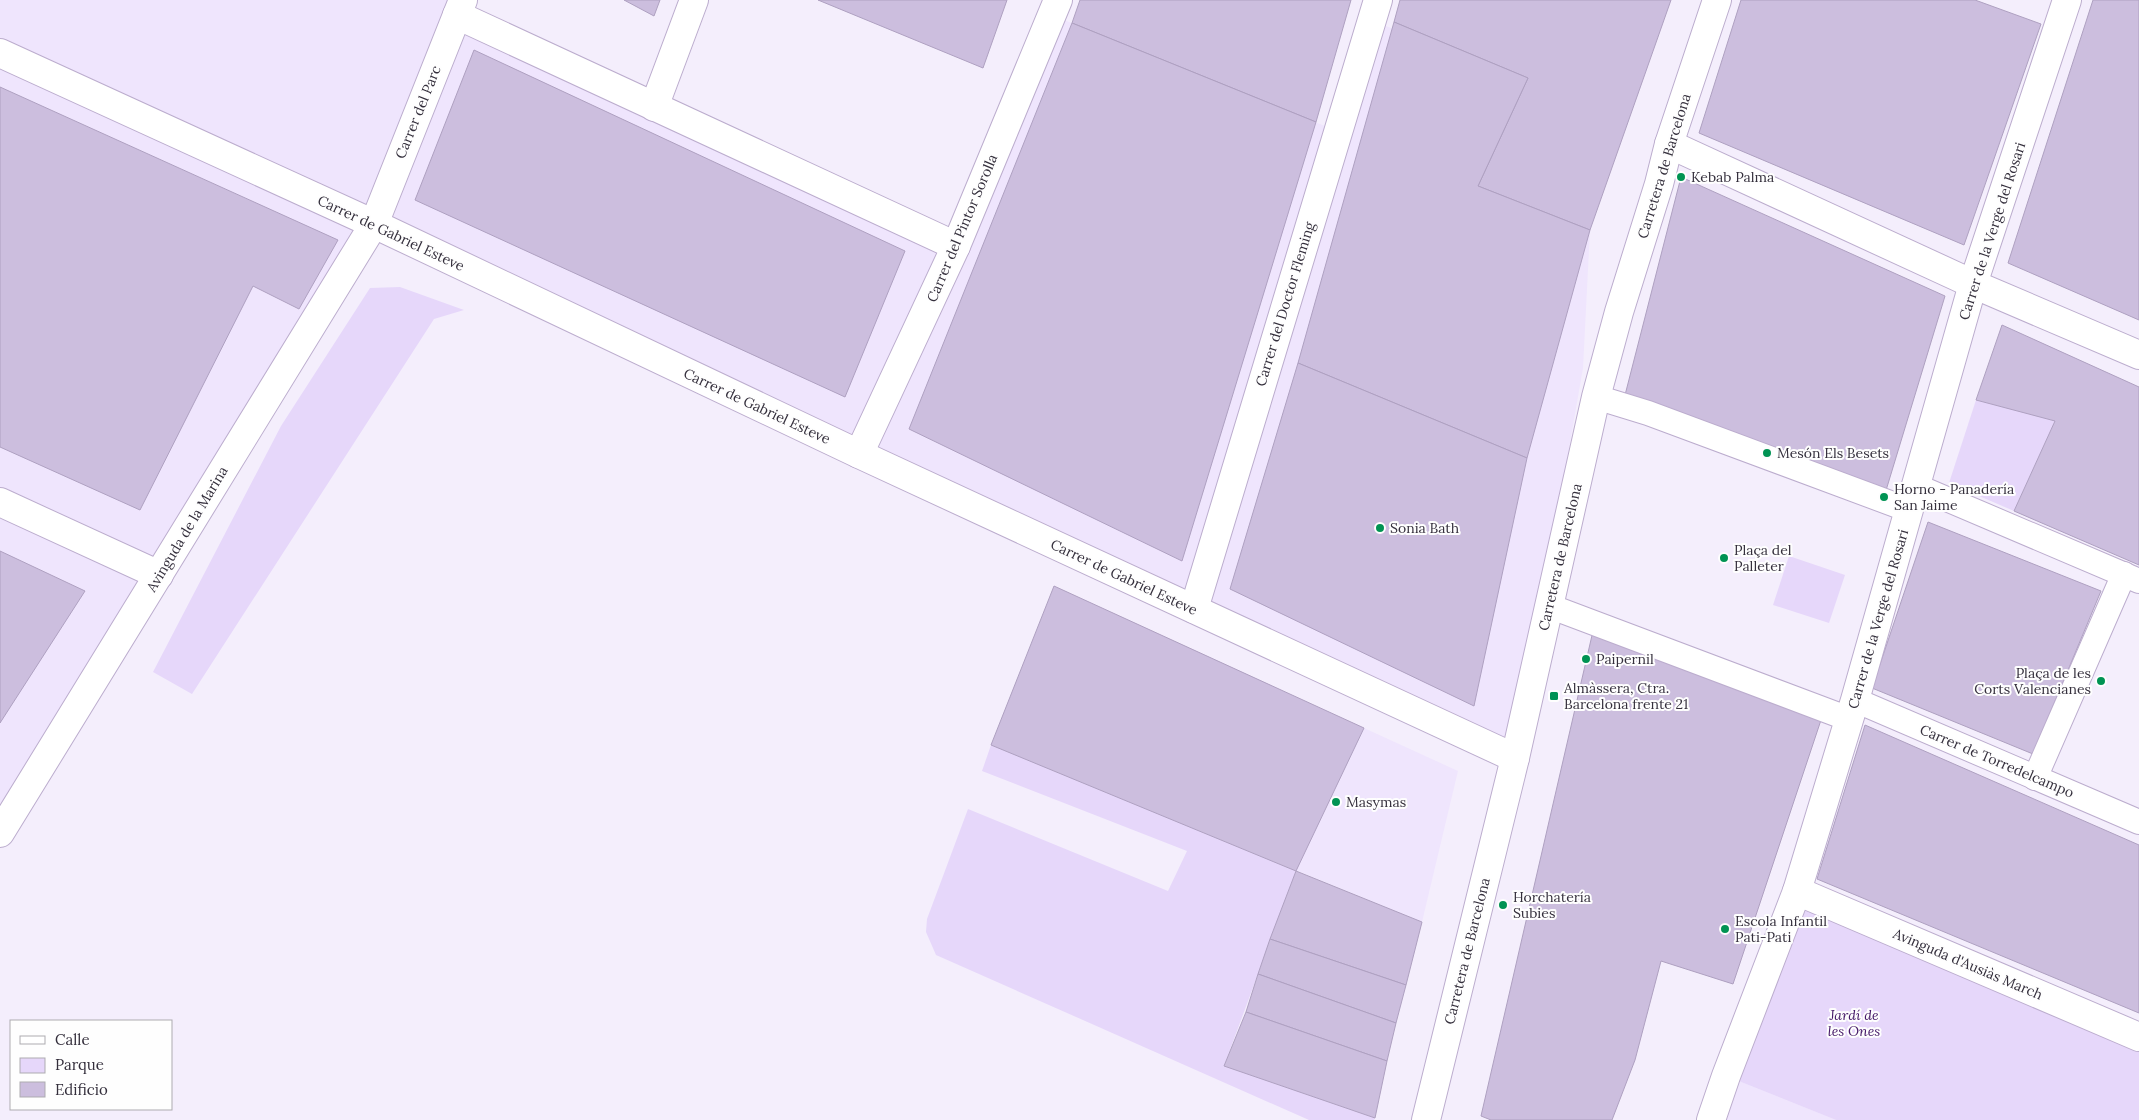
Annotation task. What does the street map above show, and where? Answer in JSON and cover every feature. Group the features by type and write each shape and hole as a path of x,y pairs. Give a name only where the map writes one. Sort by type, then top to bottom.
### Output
{"street":[{"path":"654,107 694,0"},
{"name":"Carrer del Pintor Sorolla","path":"859,454 956,246 1058,0"},
{"name":"Carrer del Doctor Fleming","path":"1194,609 1378,0"},
{"name":"Carretera de Barcelona","path":"1426,1120 1515,758 1596,396 1619,312 1659,184 1669,144 1717,0"},
{"name":"Carrer de la Verge del Rosari","path":"1712,1120 1726,1076 1797,891 1852,710 1973,284 2067,0"},
{"path":"460,7 654,107 956,246"},
{"name":"Carrer del Parc","path":"374,224 460,7"},
{"name":"Carrer de Gabriel Esteve","path":"0,53 374,224 859,454 1515,758"},
{"path":"1669,144 1973,284 2139,355"},
{"name":"Avinguda de la Marina","path":"0,833 374,224"},
{"path":"1596,396 1912,498 2131,577 2035,778"},
{"path":"0,502 159,575"},
{"name":"Carrer de Torredelcampo","path":"1549,606 1852,710 2035,778 2139,822"},
{"name":"Avinguda d'Ausiàs March","path":"1797,891 2139,1037"}],"shaded area":[{"path":"0,0 463,0 458,14 956,245 1052,15 1337,131 1372,21 1528,78 1590,230 1583,368 1515,758 374,224 159,575 0,804"},
{"path":"1054,586 1458,771 1422,922 991,745"},
{"path":"1726,1076 1836,1120 1711,1120"}],"green space":[{"path":"400,287 464,310 434,319 192,694 153,672 281,426 370,288"},
{"path":"1976,400 2055,421 2014,511 1949,483"},
{"path":"1789,556 1845,575 1829,623 1773,605"},
{"path":"991,745 1296,871 1224,1066 1375,1118 1374,1120 1309,1120 936,955 926,932 927,919 968,809 1168,891 1187,851 982,771"},
{"name":"Jardí de les Ones","path":"1797,891 2139,1049 2139,1120 1836,1120 1726,1076"}],"building":[{"path":"624,0 660,0 654,16"},
{"path":"818,0 1007,0 983,68"},
{"path":"1080,0 1351,0 1316,122 1072,23"},
{"path":"1400,0 1671,0 1590,230 1478,186 1528,78 1394,22"},
{"path":"1741,0 1975,0 2041,24 1964,245 1699,133"},
{"path":"2093,0 2139,0 2139,320 2008,263"},
{"path":"1394,22 1528,78 1478,186 1590,230 1527,458 1298,363"},
{"path":"1072,23 1316,122 1182,561 909,429"},
{"path":"474,50 905,251 845,397 415,200"},
{"path":"0,87 338,240 299,309 253,286 140,510 0,447"},
{"path":"1681,177 1945,296 1884,497 1624,399"},
{"path":"2002,325 2139,387 2139,565 2014,511 2055,421 1976,400"},
{"name":"Sonia Bath","path":"1298,363 1527,458 1474,706 1230,589"},
{"path":"1928,522 2101,591 2033,754 1872,688"},
{"path":"0,551 85,591 0,723"},
{"path":"1054,586 1364,728 1296,871 991,745"},
{"path":"1593,631 1821,720 1733,984 1661,961 1635,1060 1612,1120 1491,1120 1481,1116"},
{"path":"1865,725 2139,845 2139,1013 1817,879"},
{"path":"1296,871 1422,922 1406,985 1270,939"},
{"path":"1270,939 1406,985 1396,1023 1258,974"},
{"path":"1258,974 1396,1023 1387,1061 1246,1012"},
{"path":"1246,1012 1387,1061 1375,1118 1224,1066"}],"place":[{"name":"Kebab Palma","path":"1681,177"},
{"name":"Mesón Els Besets","path":"1767,453"},
{"name":"Horno - Panadería San Jaime","path":"1884,497"},
{"name":"Sonia Bath","path":"1380,528"},
{"name":"Plaça del Palleter","path":"1724,558"},
{"name":"Paipernil","path":"1586,659"},
{"name":"Plaça de les Corts Valencianes","path":"2101,681"},
{"name":"Almàssera, Ctra. Barcelona frente 21","path":"1554,696"},
{"name":"Masymas","path":"1336,802"},
{"name":"Horchatería Subies","path":"1503,905"},
{"name":"Escola Infantil Pati-Pati","path":"1725,929"}]}
